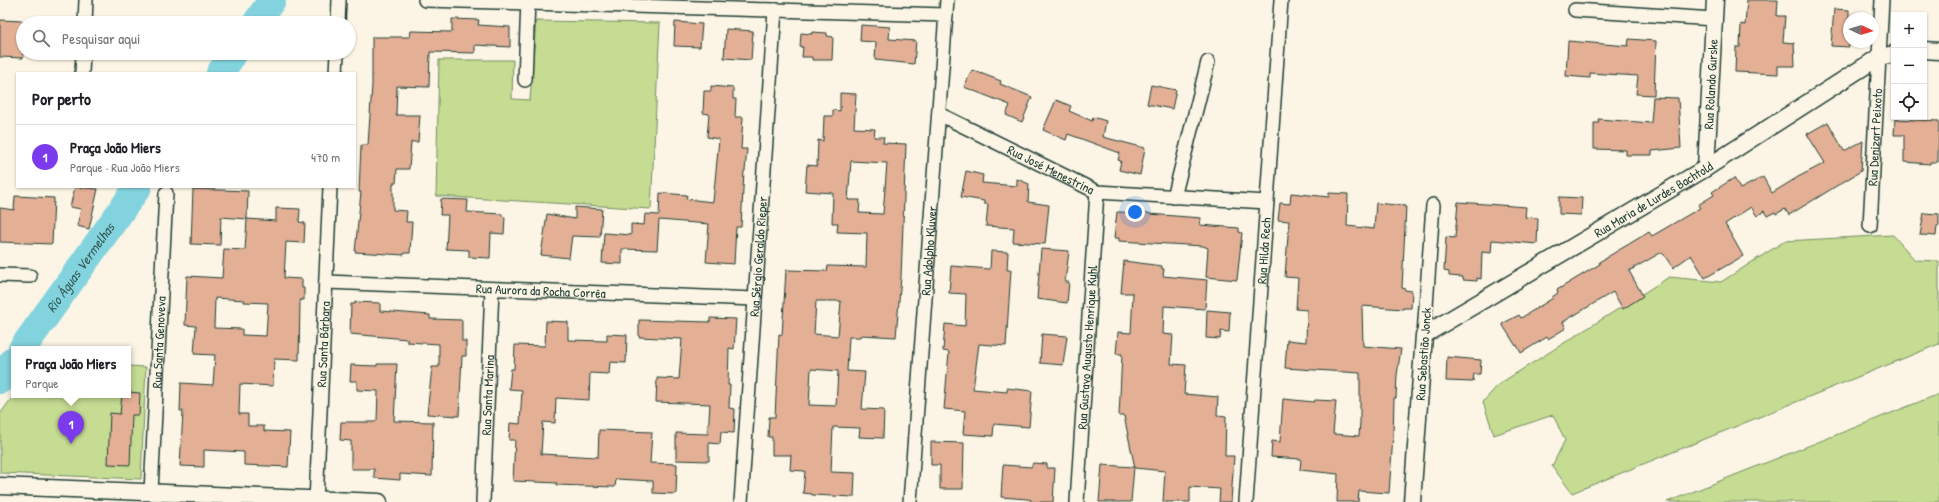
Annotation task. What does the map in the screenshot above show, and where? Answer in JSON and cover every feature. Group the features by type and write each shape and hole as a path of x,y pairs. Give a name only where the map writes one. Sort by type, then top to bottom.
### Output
{"street":[{"path":"85,16 86,0"},
{"path":"338,16 339,0"},
{"path":"425,0 775,10 798,6 946,15"},
{"name":"Rua Adolpho Kluver","path":"910,502 947,0"},
{"name":"Rua Hilda Rech","path":"1246,502 1280,0"},
{"name":"Rua Rolando Gurske","path":"1706,168 1715,0"},
{"name":"Rua Denizart Peixoto","path":"1870,226 1886,56 1882,0"},
{"path":"525,80 528,2"},
{"name":"Rua Sérgio Geraldo Rieper","path":"741,502 775,10"},
{"path":"1575,10 1714,19"},
{"path":"1927,50 1939,51"},
{"name":"Rua Maria de Lurdes Bachtold","path":"1424,335 1706,168 1886,56"},
{"path":"82,72 83,60"},
{"path":"336,72 337,60"},
{"path":"1174,197 1208,62"},
{"name":"Rua José Menestrina","path":"939,114 1097,192 1267,202"},
{"name":"Rua Santa Bárbara","path":"316,501 330,188"},
{"name":"Rua Gustavo Augusto Henrique Kuhl","path":"1077,502 1097,192"},
{"name":"Rua Santa Genoveva","path":"152,492 166,193"},
{"name":"Rua Sebastião Jonck","path":"1412,502 1433,205"},
{"path":"0,275 30,276"},
{"name":"Rua Aurora da Rocha Corrêa","path":"326,282 755,299"},
{"name":"Rua Santa Marina","path":"483,502 492,289"},
{"path":"0,486 152,492 316,501 379,502"}],"green space":[{"path":"536,21 660,23 651,209 436,196 439,60 513,60 512,99 530,100"},
{"path":"1893,235 1915,260 1939,261 1939,344 1572,493 1552,466 1565,440 1553,415 1494,435 1483,402 1499,384 1669,277 1721,282 1785,241"},
{"path":"131,366 146,367 141,479 0,473 0,414 12,398 131,398"},
{"path":"1939,394 1939,502 1667,502"}],"building":[{"path":"1747,0 1778,0 1777,16 1785,16 1783,42 1794,43 1795,66 1778,66 1778,74 1735,72 1736,47 1740,47 1741,24 1745,25"},
{"path":"1834,9 1849,10 1849,12 1843,12 1843,47 1831,46"},
{"path":"452,19 479,20 478,25 510,27 510,47 475,45 475,53 430,52 429,87 397,86 396,115 420,115 418,142 411,142 409,169 397,169 396,183 393,183 393,210 407,211 406,222 412,222 410,253 404,253 404,255 355,252 361,192 359,192 361,145 368,145 372,85 372,37 410,37 411,31 452,32"},
{"path":"0,20 16,21 16,58 0,57"},
{"path":"675,22 702,24 700,47 674,46"},
{"path":"861,25 890,27 889,39 916,41 914,64 875,60 876,42 860,41"},
{"path":"726,29 753,31 751,60 724,58"},
{"path":"812,32 827,33 827,36 833,37 832,60 812,60 812,57 802,57 803,47 800,47 801,33 812,34"},
{"path":"1629,39 1656,41 1654,95 1636,94 1638,76 1590,73 1590,78 1566,76 1568,41 1628,46"},
{"path":"972,70 1001,81 1000,84 1032,97 1022,122 1006,115 1010,105 964,87"},
{"path":"1151,85 1176,90 1172,109 1147,104"},
{"path":"711,86 733,88 733,99 736,99 735,117 743,117 741,149 747,149 744,171 741,227 736,227 734,264 706,262 709,224 659,220 657,250 622,249 622,264 602,263 604,233 631,235 631,224 644,225 645,214 659,215 660,193 687,195 686,199 713,202 719,139 707,137 709,114 703,113 704,91 711,91"},
{"path":"840,93 856,94 854,128 875,129 874,137 884,137 883,143 906,144 901,277 896,337 861,335 860,337 849,337 847,371 865,372 862,409 884,410 883,438 859,437 860,428 833,427 831,472 855,473 854,497 812,495 803,493 805,471 790,470 791,455 772,455 772,437 768,437 769,417 775,417 779,334 782,335 786,270 827,271 828,266 866,267 867,233 837,232 838,223 832,223 833,193 805,191 807,165 817,166 818,140 823,141 824,116 833,116 833,110 840,111","holes":["851,161 887,163 883,214 859,213 860,200 848,200","816,301 841,301 838,336 814,334","811,369 838,371 836,406 809,405"]},
{"path":"1653,97 1678,98 1681,148 1652,151 1652,155 1626,155 1626,150 1594,149 1594,123 1599,123 1598,119 1651,123"},
{"path":"1056,100 1071,106 1069,111 1092,121 1093,117 1106,121 1103,137 1145,148 1140,175 1119,170 1121,161 1118,160 1120,153 1068,134 1066,140 1043,130"},
{"path":"1895,120 1939,121 1938,162 1930,162 1930,164 1904,162 1904,135 1894,135"},
{"path":"1828,122 1844,151 1863,141 1861,171 1789,215 1785,209 1776,214 1775,212 1767,216 1764,211 1757,216 1751,207 1725,224 1743,256 1705,278 1691,255 1673,268 1662,252 1629,271 1643,296 1623,309 1613,292 1563,322 1566,328 1548,339 1547,337 1521,353 1502,324 1519,315 1521,318 1553,298 1552,297 1558,293 1557,290 1600,264 1599,262 1649,232 1652,236 1700,208 1698,205 1714,195 1712,192 1734,178 1740,189 1763,177 1772,193 1825,163 1807,134"},
{"path":"966,171 983,175 982,183 1017,186 1017,179 1029,184 1028,202 1049,205 1045,244 1013,242 1014,228 986,226 988,204 984,204 984,201 961,197"},
{"path":"75,188 98,189 89,229 77,226 81,209 70,207"},
{"path":"193,189 248,191 247,219 221,217 220,245 191,244"},
{"path":"1291,193 1329,197 1329,193 1348,194 1347,226 1374,229 1376,203 1406,206 1402,288 1412,291 1411,308 1403,309 1362,306 1363,346 1401,349 1397,375 1396,398 1394,398 1389,493 1359,491 1358,502 1337,502 1338,474 1300,470 1301,459 1271,457 1272,441 1280,442 1283,399 1314,402 1315,400 1336,401 1333,434 1359,436 1360,373 1285,368 1287,340 1306,342 1307,310 1296,309 1298,278 1285,277 1289,221 1278,220 1280,203 1290,204"},
{"path":"15,196 54,198 52,244 0,242 0,208 14,210"},
{"path":"1559,197 1582,198 1581,215 1559,214"},
{"path":"441,199 468,200 467,212 502,214 502,216 505,217 504,234 491,233 490,258 469,257 469,250 446,249 448,215 440,215"},
{"path":"1458,202 1526,207 1525,217 1538,218 1537,244 1492,240 1491,253 1482,252 1481,279 1477,278 1477,281 1463,280 1463,277 1449,276 1449,272 1444,271 1446,237 1455,238"},
{"path":"575,207 602,209 600,237 572,236 569,258 541,255 547,214 575,219"},
{"path":"276,208 300,209 299,222 305,223 304,243 286,242 284,278 302,279 302,288 304,288 304,300 300,300 299,360 274,359 273,386 240,384 239,414 248,414 248,426 264,426 264,431 290,432 288,467 244,465 244,452 204,450 204,467 180,466 183,411 180,411 181,383 213,385 215,355 194,354 196,326 185,325 187,276 222,278 224,249 245,250 247,219 276,221","holes":["215,298 244,300 244,302 268,303 266,336 242,335 242,329 214,328"]},
{"path":"1117,212 1149,213 1201,218 1200,225 1239,228 1239,232 1242,233 1237,280 1206,277 1208,248 1203,246 1119,241 1119,238 1114,238"},
{"path":"1924,213 1939,214 1939,226 1937,226 1936,236 1920,235"},
{"path":"1041,249 1069,251 1065,282 1069,282 1067,303 1037,299"},
{"path":"991,251 1008,252 1007,270 1011,270 1006,346 979,344 973,389 1007,392 1007,388 1032,391 1029,427 994,424 993,436 963,434 965,411 944,409 949,352 943,351 945,324 965,326 966,294 949,293 951,266 990,269"},
{"path":"1124,261 1162,266 1162,269 1164,269 1163,276 1207,280 1205,309 1164,306 1163,334 1173,335 1171,364 1186,365 1184,394 1218,397 1217,415 1226,416 1225,456 1234,456 1231,502 1219,502 1220,489 1190,487 1190,502 1163,502 1165,471 1135,468 1124,416 1119,416 1122,354 1116,354 1118,332 1131,333 1133,293 1121,293"},
{"path":"355,302 380,303 380,311 430,315 430,319 462,320 462,341 466,341 466,356 462,356 459,416 427,414 432,367 439,367 439,344 407,342 407,339 350,334 351,304 355,304"},
{"path":"1207,310 1230,312 1229,332 1221,331 1220,339 1206,338"},
{"path":"710,318 736,319 734,349 729,348 728,385 730,385 729,408 735,409 734,433 721,432 720,444 709,443 709,461 676,460 676,433 708,434 710,404 656,402 657,378 679,379 682,339 639,337 639,320 710,322"},
{"path":"546,321 568,322 568,340 607,341 607,334 627,335 626,363 610,362 609,374 590,373 589,400 556,398 555,423 543,422 541,454 598,457 599,430 652,432 650,463 677,464 676,494 653,493 653,481 616,479 615,487 556,485 557,483 513,481 515,440 509,440 510,423 520,424 522,390 509,389 511,369 514,369 515,345 545,346"},
{"path":"1042,334 1067,336 1063,365 1040,363"},
{"path":"1447,357 1481,360 1480,374 1474,374 1473,382 1446,381"},
{"path":"377,364 397,364 394,421 433,422 432,476 400,474 400,480 374,478 374,469 351,469 351,441 340,440 341,422 375,422 377,420 378,391 357,390 357,381 350,381 351,365 377,366"},
{"path":"131,392 140,393 139,415 132,415 130,465 108,464 110,413 120,414 122,398 131,398"},
{"path":"931,442 964,443 963,489 940,489 940,465 931,465"},
{"path":"1033,463 1047,464 1047,468 1055,468 1053,502 1031,502 1031,500 1027,499 1001,497 1003,465 1031,467"},
{"path":"1102,465 1134,467 1131,502 1099,502"}],"waterway":[{"name":"Rio Águas Vermelhas","path":"261,16 272,0"},
{"name":"Rio Águas Vermelhas","path":"221,72 229,60"},
{"name":"Rio Águas Vermelhas","path":"24,346 137,188"},
{"name":"Rio Águas Vermelhas","path":"0,380 11,364"}],"place":[{"name":"Praça João Miers","path":"71,444"}]}
